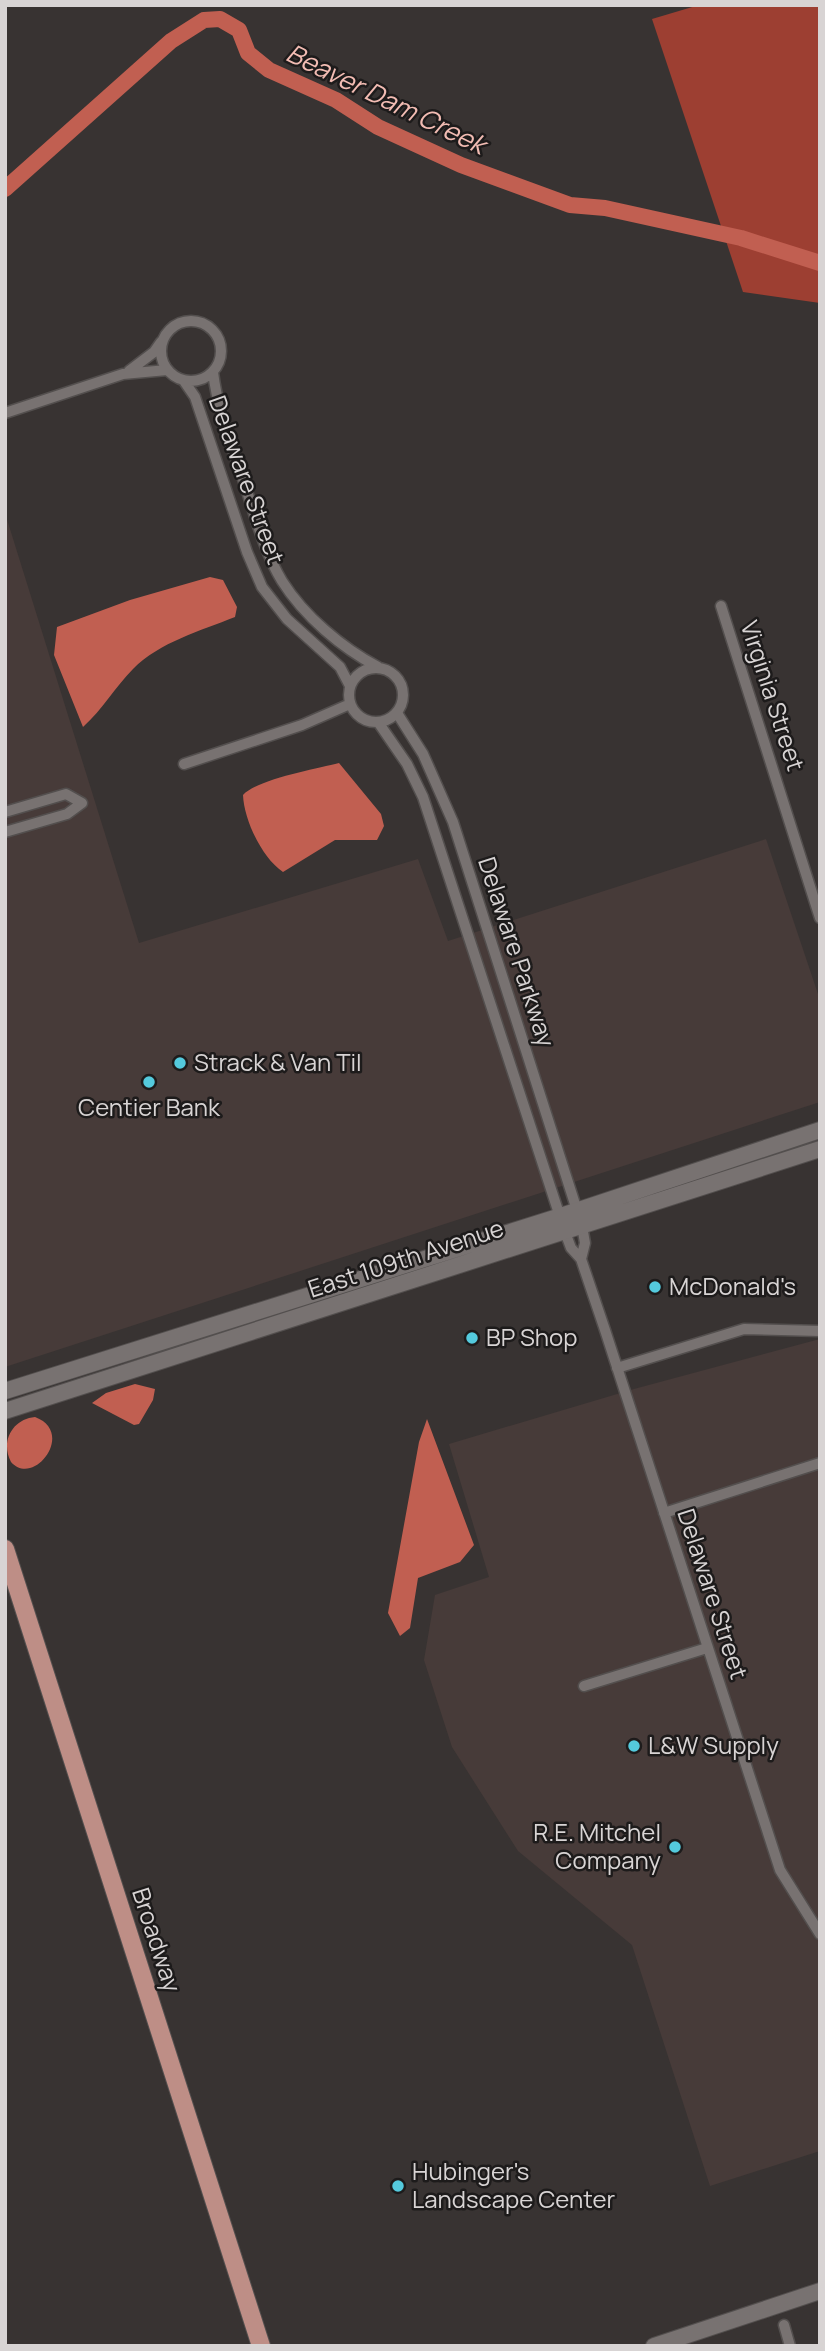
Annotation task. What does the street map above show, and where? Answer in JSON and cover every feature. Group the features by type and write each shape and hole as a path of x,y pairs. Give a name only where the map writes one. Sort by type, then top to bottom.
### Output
{"main road":[{"name":"East 109th Avenue","path":"5,1411 571,1221 820,1130"},
{"name":"East 109th Avenue","path":"5,1391 820,1149"},
{"name":"Broadway","path":"5,1549 261,2346"},
{"path":"654,2346 820,2291"}],"street":[{"path":"123,374 141,363 162,342 166,333 181,322 201,322 209,327 220,343 218,363 213,372 204,378 184,381 167,370 162,361 162,342"},
{"path":"5,413 123,374 167,370"},
{"name":"Delaware Street","path":"213,372 222,415 263,537 282,580 332,636 377,667"},
{"name":"Delaware Street","path":"184,381 195,397 247,552 262,587 287,620 340,667 350,686"},
{"name":"Virginia Street","path":"721,606 820,918"},
{"path":"377,667 386,669 400,680 404,697 397,713 378,722 361,718 350,704 350,686 360,672 377,667"},
{"path":"184,764 302,724 350,704"},
{"name":"Delaware Parkway","path":"397,713 423,754 453,822 571,1221"},
{"name":"Delaware Parkway","path":"378,722 407,764 423,797 571,1221"},
{"path":"5,813 66,794 82,803 66,814 5,832"},
{"name":"Delaware Street","path":"571,1221 572,1248 581,1259 780,1870 820,1934"},
{"name":"Delaware Street","path":"571,1221 585,1243 581,1259"},
{"path":"617,1368 744,1329 820,1331"},
{"path":"664,1513 820,1463"},
{"path":"584,1686 707,1648"},
{"path":"784,2325 790,2346"}],"shaded area":[{"path":"699,5 820,5 820,303 743,292 652,19"},
{"path":"5,513 139,943 418,859 448,941 766,839 820,1000 820,1102 5,1367"},
{"path":"210,577 223,580 237,607 235,617 155,651 133,669 83,727 54,655 57,627 130,600"},
{"path":"339,763 381,814 384,826 377,840 335,840 283,872 261,848 247,816 243,795 250,789 274,779"},
{"path":"820,1339 820,2151 710,2186 632,1945 518,1851 452,1747 424,1660 435,1595 489,1577 449,1444 634,1389"},
{"path":"135,1384 155,1389 153,1400 139,1424 134,1425 92,1403 106,1393"},
{"path":"35,1417 47,1424 52,1434 51,1445 40,1463 30,1468 20,1468 11,1462 8,1439 20,1422"},
{"path":"427,1419 474,1545 460,1562 418,1578 410,1628 400,1636 388,1613 419,1442"}],"waterway":[{"name":"Beaver Dam Creek","path":"5,189 171,41 204,20 220,19 239,30 248,53 269,70 336,100 378,127 461,165 570,205 605,208 741,238 820,263"}],"place":[{"name":"Strack & Van Til","path":"180,1063"},
{"name":"Centier Bank","path":"149,1082"},
{"name":"McDonald's","path":"655,1287"},
{"name":"BP Shop","path":"472,1338"},
{"name":"L&W Supply","path":"634,1746"},
{"name":"R.E. Mitchel Company","path":"675,1847"},
{"name":"Hubinger's Landscape Center","path":"398,2186"}]}
